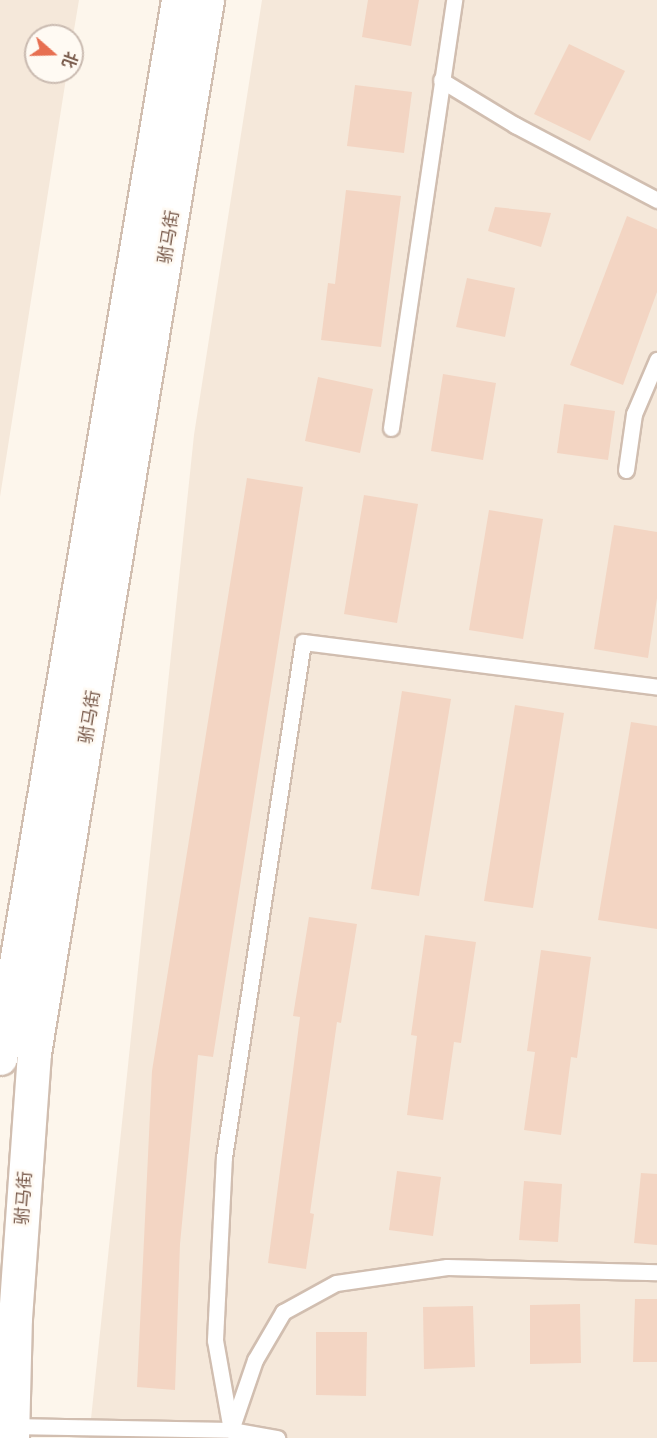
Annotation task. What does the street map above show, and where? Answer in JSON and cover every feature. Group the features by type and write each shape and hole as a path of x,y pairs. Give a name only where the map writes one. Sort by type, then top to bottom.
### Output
{"main road":[{"name":"驸马街","path":"0,1058 116,385 178,0"},
{"name":"驸马街","path":"8,1430 15,1318 13,1174 207,0"}],"lane":[{"path":"391,428 454,0"},
{"path":"441,80 515,125 657,200"},
{"path":"626,470 634,414 657,360"},
{"path":"231,1430 215,1340 224,1157 303,642 657,687"},
{"path":"231,1430 255,1360 283,1312 336,1283 447,1267 657,1272"},
{"path":"8,1430 231,1430 277,1438"}],"shaded area":[{"path":"0,0 79,0 75,24 24,24 24,84 65,84 0,497"},
{"path":"262,0 657,0 657,1438 89,1438 194,435"}],"building":[{"path":"368,0 419,0 411,46 362,37"},
{"path":"569,44 625,71 590,141 534,114"},
{"path":"355,85 412,92 404,153 347,146"},
{"path":"346,190 401,196 381,347 321,340 328,283 335,284"},
{"path":"495,207 551,213 541,247 488,231"},
{"path":"627,216 657,229 657,292 623,385 570,365"},
{"path":"467,278 515,288 505,337 456,327"},
{"path":"443,374 496,383 483,460 431,451"},
{"path":"318,377 373,389 360,453 305,441"},
{"path":"564,404 615,411 608,460 557,453"},
{"path":"247,478 303,487 213,1057 198,1055 180,1244 175,1390 137,1387 152,1071"},
{"path":"364,495 418,504 397,623 344,614"},
{"path":"489,510 543,519 523,639 469,630"},
{"path":"614,525 657,532 657,598 648,658 594,649"},
{"path":"402,691 451,699 419,896 371,889"},
{"path":"515,705 564,713 533,908 484,901"},
{"path":"631,722 657,726 657,929 598,920"},
{"path":"309,917 357,924 341,1023 337,1022 310,1213 314,1214 306,1269 268,1263 300,1017 293,1016"},
{"path":"425,935 476,942 461,1043 454,1042 443,1120 407,1115 417,1036 411,1035"},
{"path":"541,950 591,957 577,1058 571,1057 561,1135 524,1130 535,1052 527,1051"},
{"path":"397,1171 441,1177 433,1236 389,1230"},
{"path":"641,1173 657,1174 657,1245 634,1243"},
{"path":"524,1181 562,1184 558,1242 519,1240"},
{"path":"635,1299 657,1299 657,1362 633,1362"},
{"path":"580,1304 581,1363 530,1364 530,1305"},
{"path":"473,1306 475,1367 424,1369 423,1307"},
{"path":"316,1332 367,1332 366,1396 316,1395"}]}
